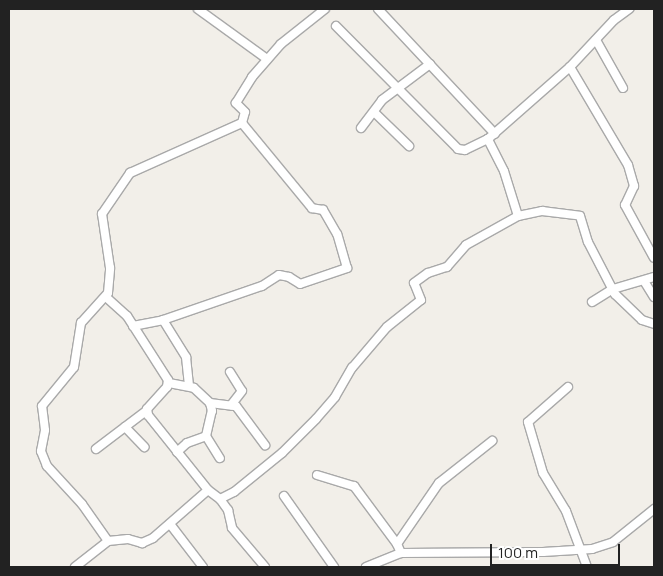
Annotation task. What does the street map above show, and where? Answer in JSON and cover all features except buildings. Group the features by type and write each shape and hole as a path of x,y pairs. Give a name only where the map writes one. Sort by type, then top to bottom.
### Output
{"street":[{"path":"198,9 267,59"},
{"path":"108,541 82,504 47,466 41,451 44,430 42,406 74,367 81,323 106,297 110,268 100,219 127,176 242,123 246,117 237,99 267,59 325,9"},
{"path":"378,9 495,134"},
{"path":"336,26 458,149 465,150 495,134 570,67 628,9"},
{"path":"596,40 622,88"},
{"path":"361,128 385,97 400,89 430,64"},
{"path":"570,67 628,165 634,186 625,204 654,258"},
{"path":"374,112 410,146"},
{"path":"133,326 163,320 262,286 279,275 289,276 300,284 347,268 337,234 323,210 312,208 242,123"},
{"path":"488,139 504,171 518,216"},
{"path":"220,499 234,492 282,453 322,413 335,397 352,368 387,327 421,300 414,283 428,273 447,266 466,245 518,216 542,211 580,216 588,242 612,289 642,320 654,324"},
{"path":"592,302 612,289 644,281 654,276"},
{"path":"644,281 654,296"},
{"path":"106,297 122,310 169,383 189,386 200,392 210,403 212,411 206,436 220,458"},
{"path":"163,320 186,357 189,386"},
{"path":"230,372 242,391 231,405"},
{"path":"96,449 146,411 169,383"},
{"path":"568,387 528,422 541,466 566,511 578,549 587,567"},
{"path":"210,403 231,405 240,410 265,444"},
{"path":"146,411 208,490 220,499 228,510 232,528 265,567"},
{"path":"126,427 144,447"},
{"path":"177,452 187,443 206,436"},
{"path":"397,544 439,483 492,441"},
{"path":"317,475 354,486 397,544 401,553"},
{"path":"75,567 108,541 145,542 170,524 208,490"},
{"path":"284,496 334,567"},
{"path":"366,567 401,553 543,552 578,549 613,542 654,509"},
{"path":"170,524 203,567"}]}
